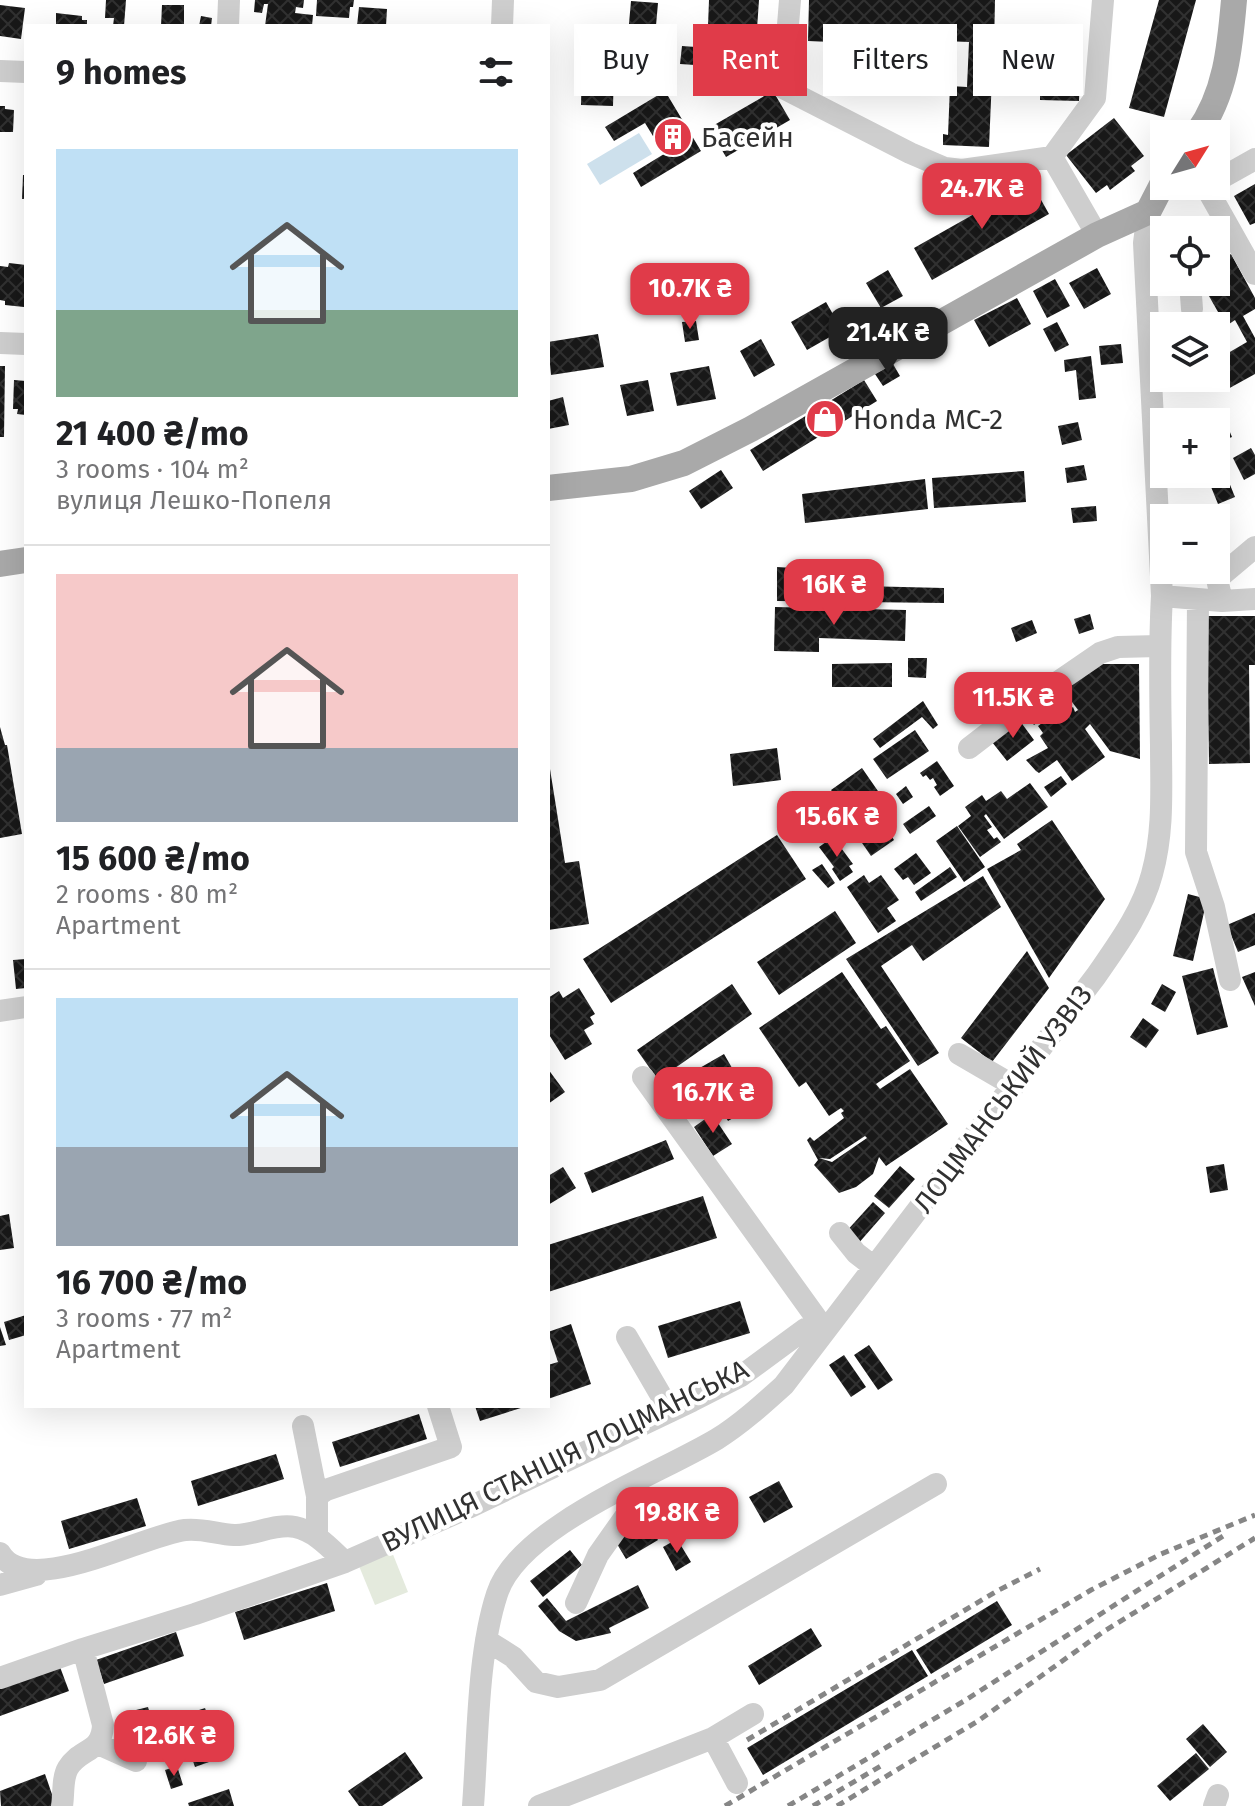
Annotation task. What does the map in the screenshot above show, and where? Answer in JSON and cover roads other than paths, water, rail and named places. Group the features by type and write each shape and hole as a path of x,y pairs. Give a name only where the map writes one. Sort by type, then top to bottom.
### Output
{"main road":[{"path":"1205,120 1216,100 1227,67 1234,0"},
{"path":"550,488 631,479 684,463 751,429 1097,235 1148,212 1154,200"},
{"path":"0,564 24,560"}],"street":[{"path":"228,24 229,0"},
{"path":"502,24 503,0"},
{"path":"790,0 783,88 910,153 945,168 962,170 1052,157 1095,98 1103,0"},
{"path":"0,71 24,72"},
{"path":"1052,157 1097,235"},
{"path":"1230,173 1255,159"},
{"name":"ЛОЦМАНСЬКИЙ УЗВІЗ","path":"473,1806 486,1640 498,1592 514,1563 530,1546 630,1485 719,1438 784,1385 1014,1086 1129,928 1152,875 1161,813 1159,646 1162,596 1144,243 1148,212"},
{"path":"1230,240 1255,274"},
{"path":"1191,296 1192,309"},
{"path":"0,343 24,344"},
{"path":"1222,601 1217,579 1255,547"},
{"path":"1162,596 1222,601 1255,599"},
{"path":"1198,600 1196,852 1214,907 1230,980"},
{"path":"969,748 1100,653 1118,647 1159,646"},
{"path":"0,1011 24,1007"},
{"path":"959,1054 1014,1086"},
{"path":"643,1077 825,1330"},
{"path":"840,1233 856,1253 874,1267"},
{"name":"ВУЛИЦЯ СТАНЦІЯ ЛОЦМАНСЬКА","path":"0,1678 345,1562 468,1508 741,1376 805,1329 825,1330"},
{"path":"627,1337 670,1411"},
{"path":"317,1496 326,1490 451,1447 439,1408"},
{"path":"303,1426 317,1496 317,1536"},
{"path":"486,1640 513,1657 536,1682 558,1687 600,1680 936,1484"},
{"path":"576,1603 598,1555 627,1514 630,1485"},
{"path":"0,1585 183,1530 235,1535 293,1526 317,1536 345,1562"},
{"path":"0,1553 5,1562 16,1568 53,1570"},
{"path":"62,1806 66,1771 74,1760 98,1744 103,1725 83,1649"},
{"path":"539,1806 713,1738 753,1714"},
{"path":"713,1738 737,1783"},
{"path":"98,1744 136,1761"}],"water":[{"path":"639,133 652,154 600,185 587,164"}],"railway":[{"path":"725,1806 1091,1590 1161,1554 1255,1515"},
{"path":"788,1806 964,1701 1223,1536"},
{"path":"837,1806 978,1721 1103,1632 1255,1538"},
{"path":"747,1740 997,1591 1040,1569"},
{"path":"813,1806 884,1764"}],"place":[{"name":"Басейн","path":"673,137"},
{"name":"Honda МС-2","path":"825,419"}]}
